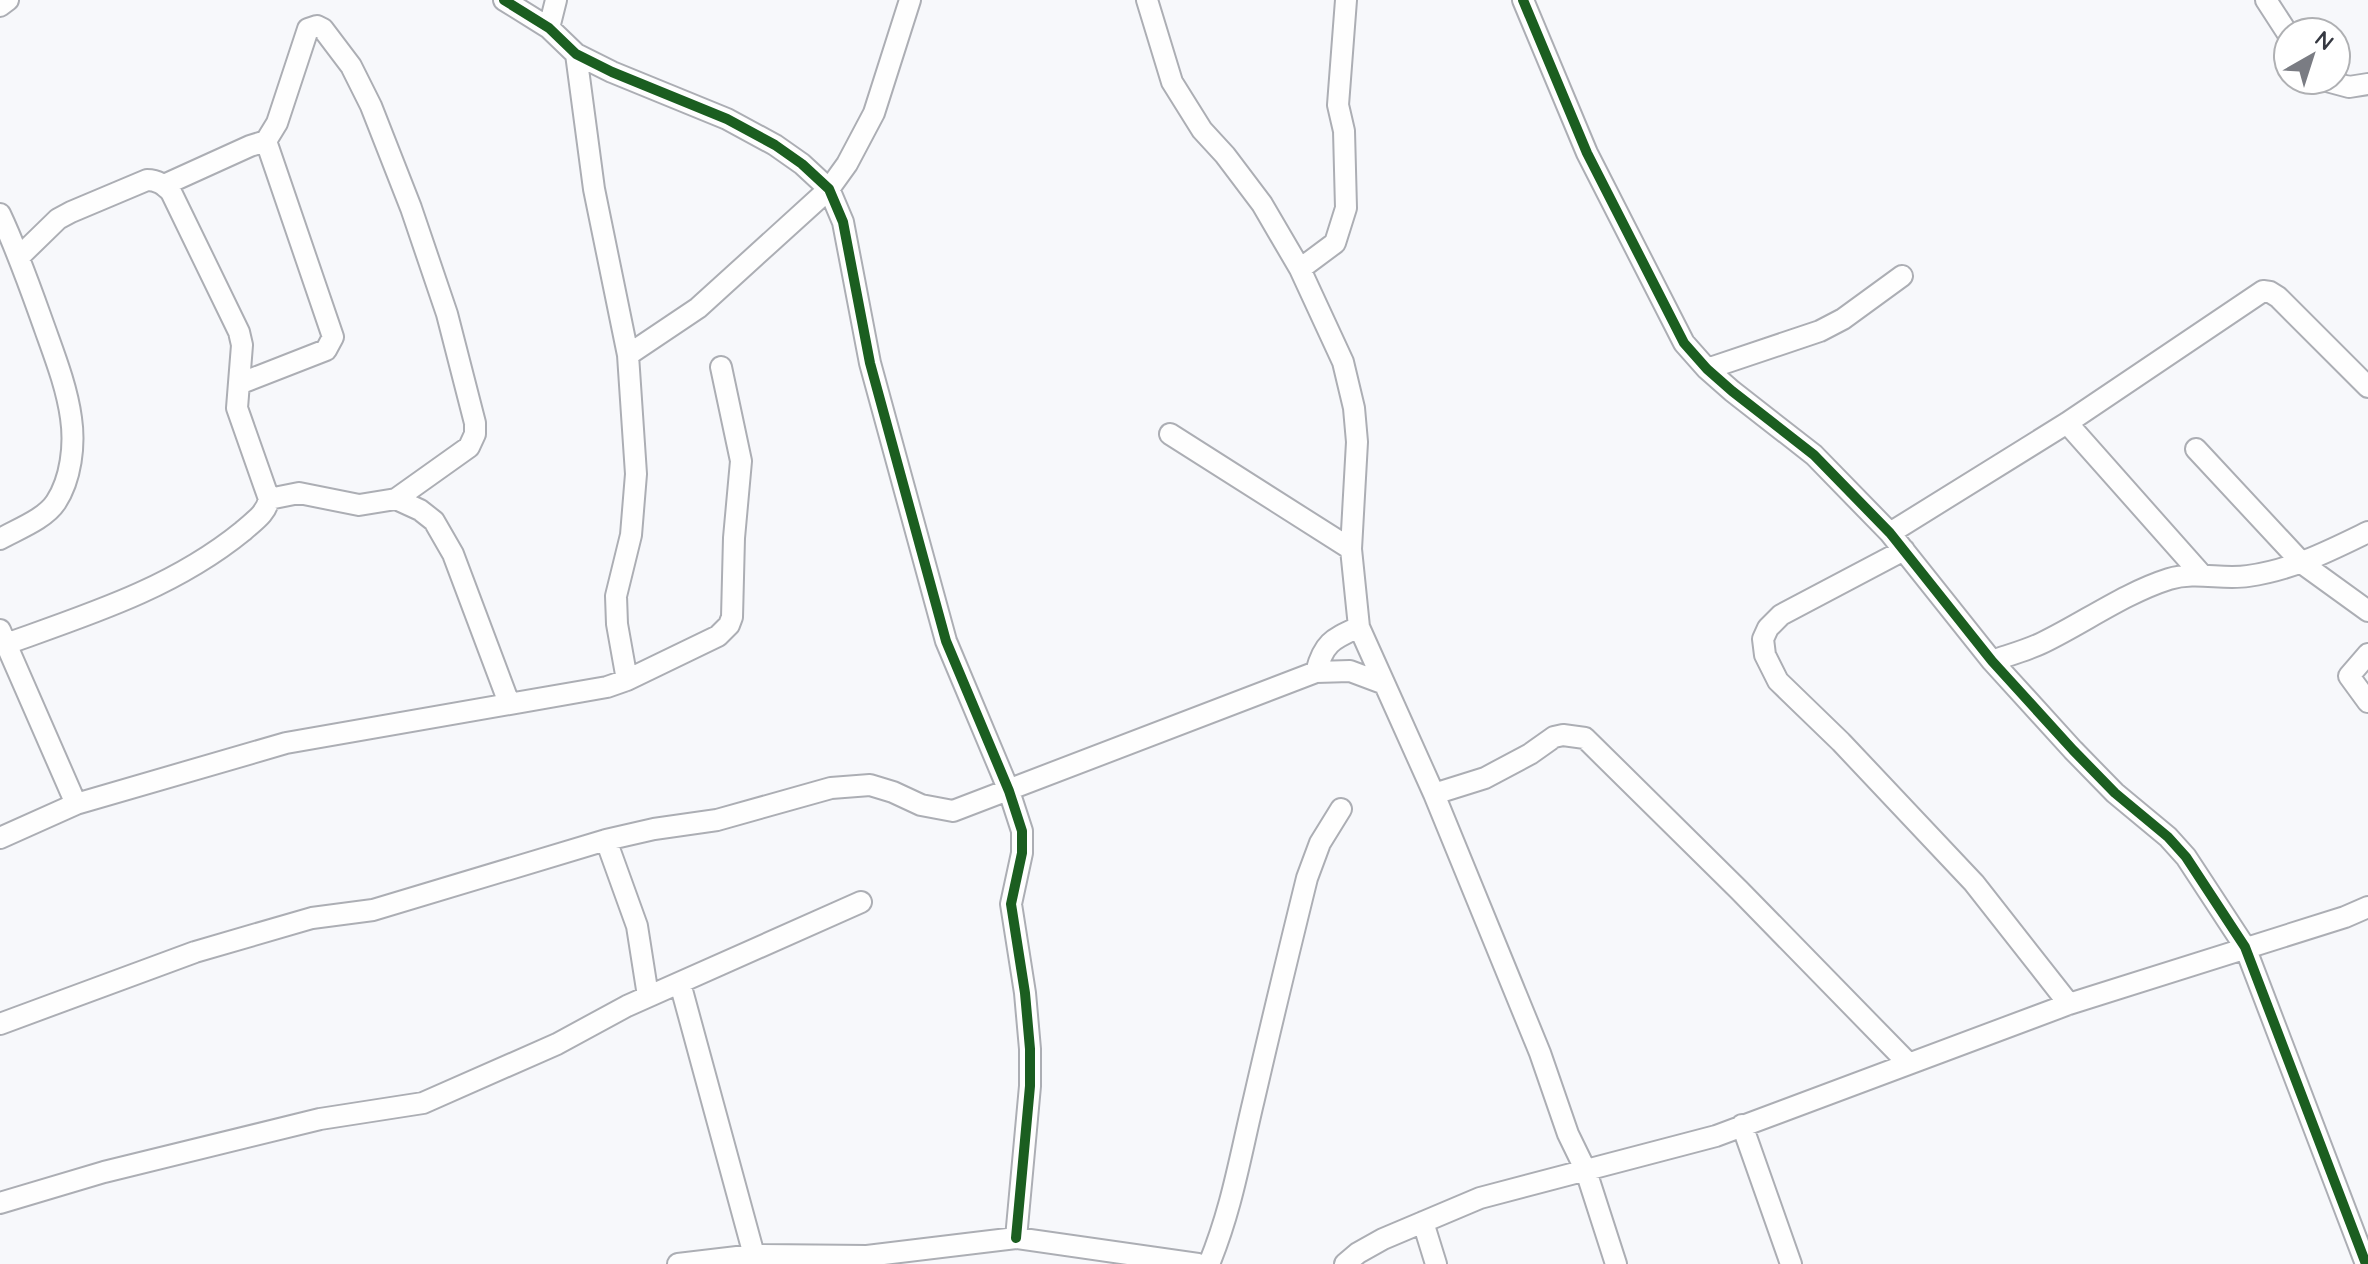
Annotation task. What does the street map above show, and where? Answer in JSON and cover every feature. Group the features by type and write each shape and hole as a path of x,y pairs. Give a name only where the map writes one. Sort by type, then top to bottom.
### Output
{"street":[{"path":"0,6 8,0"},
{"path":"504,0 549,28 576,54 751,131 802,164 829,189 843,222 870,363 946,641 1009,791 1022,831 1022,853 1011,904 1025,993 1030,1086 1016,1238"},
{"path":"549,28 556,0"},
{"path":"628,355 698,308 829,189 847,164 874,113 910,0"},
{"path":"1147,0 1172,82 1202,130 1262,204 1300,269 1343,362 1354,408 1357,442 1351,549 1359,627 1434,794 1540,1053 1568,1134 1586,1171 1616,1264"},
{"path":"1300,269 1335,243 1346,208 1344,131 1338,105 1346,0"},
{"path":"1523,0 1587,153 1623,229 1684,343 1707,369 1814,455 1890,533 1992,661 2115,793 2168,837 2186,857 2245,947 2366,1264"},
{"path":"164,185 266,141 277,123 308,29 317,26 323,29 351,66 371,106 411,208 447,314 475,423 475,434 469,447 396,499 359,505 299,493 269,499"},
{"path":"576,54 594,189 628,355 636,474 631,535 616,596 617,624 627,680"},
{"path":"239,384 326,350 333,337 266,141"},
{"path":"20,256 58,219 71,212 147,180 164,185 171,192 239,332 242,345 237,408 269,499 262,514 226,544 179,575 137,596 3,637 76,804"},
{"path":"0,214 20,256 55,359 71,418 72,447 67,479 56,502 47,512 0,539"},
{"path":"1707,369 1820,331 1843,319 1902,276"},
{"path":"1890,533 2067,423 2263,291 2278,297 2368,387"},
{"path":"0,838 76,804 286,743 607,687 718,636 732,617 734,538 741,461 721,367"},
{"path":"2067,423 2201,574"},
{"path":"1170,434 1351,549"},
{"path":"2196,449 2303,564 2368,611"},
{"path":"396,499 420,510 434,521 453,554 509,703"},
{"path":"1992,661 2041,644 2109,606 2170,579 2201,574 2246,577 2303,564 2368,532"},
{"path":"1904,550 1781,615 1768,628 1763,639 1765,655 1778,681 1841,742 1974,883 2069,1004"},
{"path":"1316,672 1322,651 1329,643 1359,627"},
{"path":"2368,654 2349,676 2368,702"},
{"path":"0,1043 4,1023 195,952 312,918 373,910 606,840 717,820 831,788 870,785 921,805 953,811 1316,672 1350,671 1382,683"},
{"path":"1434,794 1485,778 1554,737 1585,738 1908,1063"},
{"path":"1209,1264 1236,1187 1253,1101 1307,878 1320,843 1341,809"},
{"path":"606,840 637,926 648,996"},
{"path":"0,1203 104,1172 320,1119 423,1103 557,1044 648,996 861,902"},
{"path":"1345,1264 1383,1239 1480,1198 1716,1136 2069,1004 2345,917 2368,907"},
{"path":"680,983 754,1255"},
{"path":"1742,1125 1791,1264"},
{"path":"1423,1222 1436,1264"},
{"path":"678,1264 754,1255 867,1256 1016,1238 1198,1264"}],"cycle path":[{"path":"504,0 549,28 576,54 727,119 775,145 829,189 843,222 870,363 946,641 1009,791 1022,831 1022,853 1011,904 1025,993 1030,1086 1016,1238"},
{"path":"1523,0 1587,153 1684,343 1732,391 1814,455 1890,533 1992,661 2073,750 2186,857 2245,947 2366,1264"}]}
